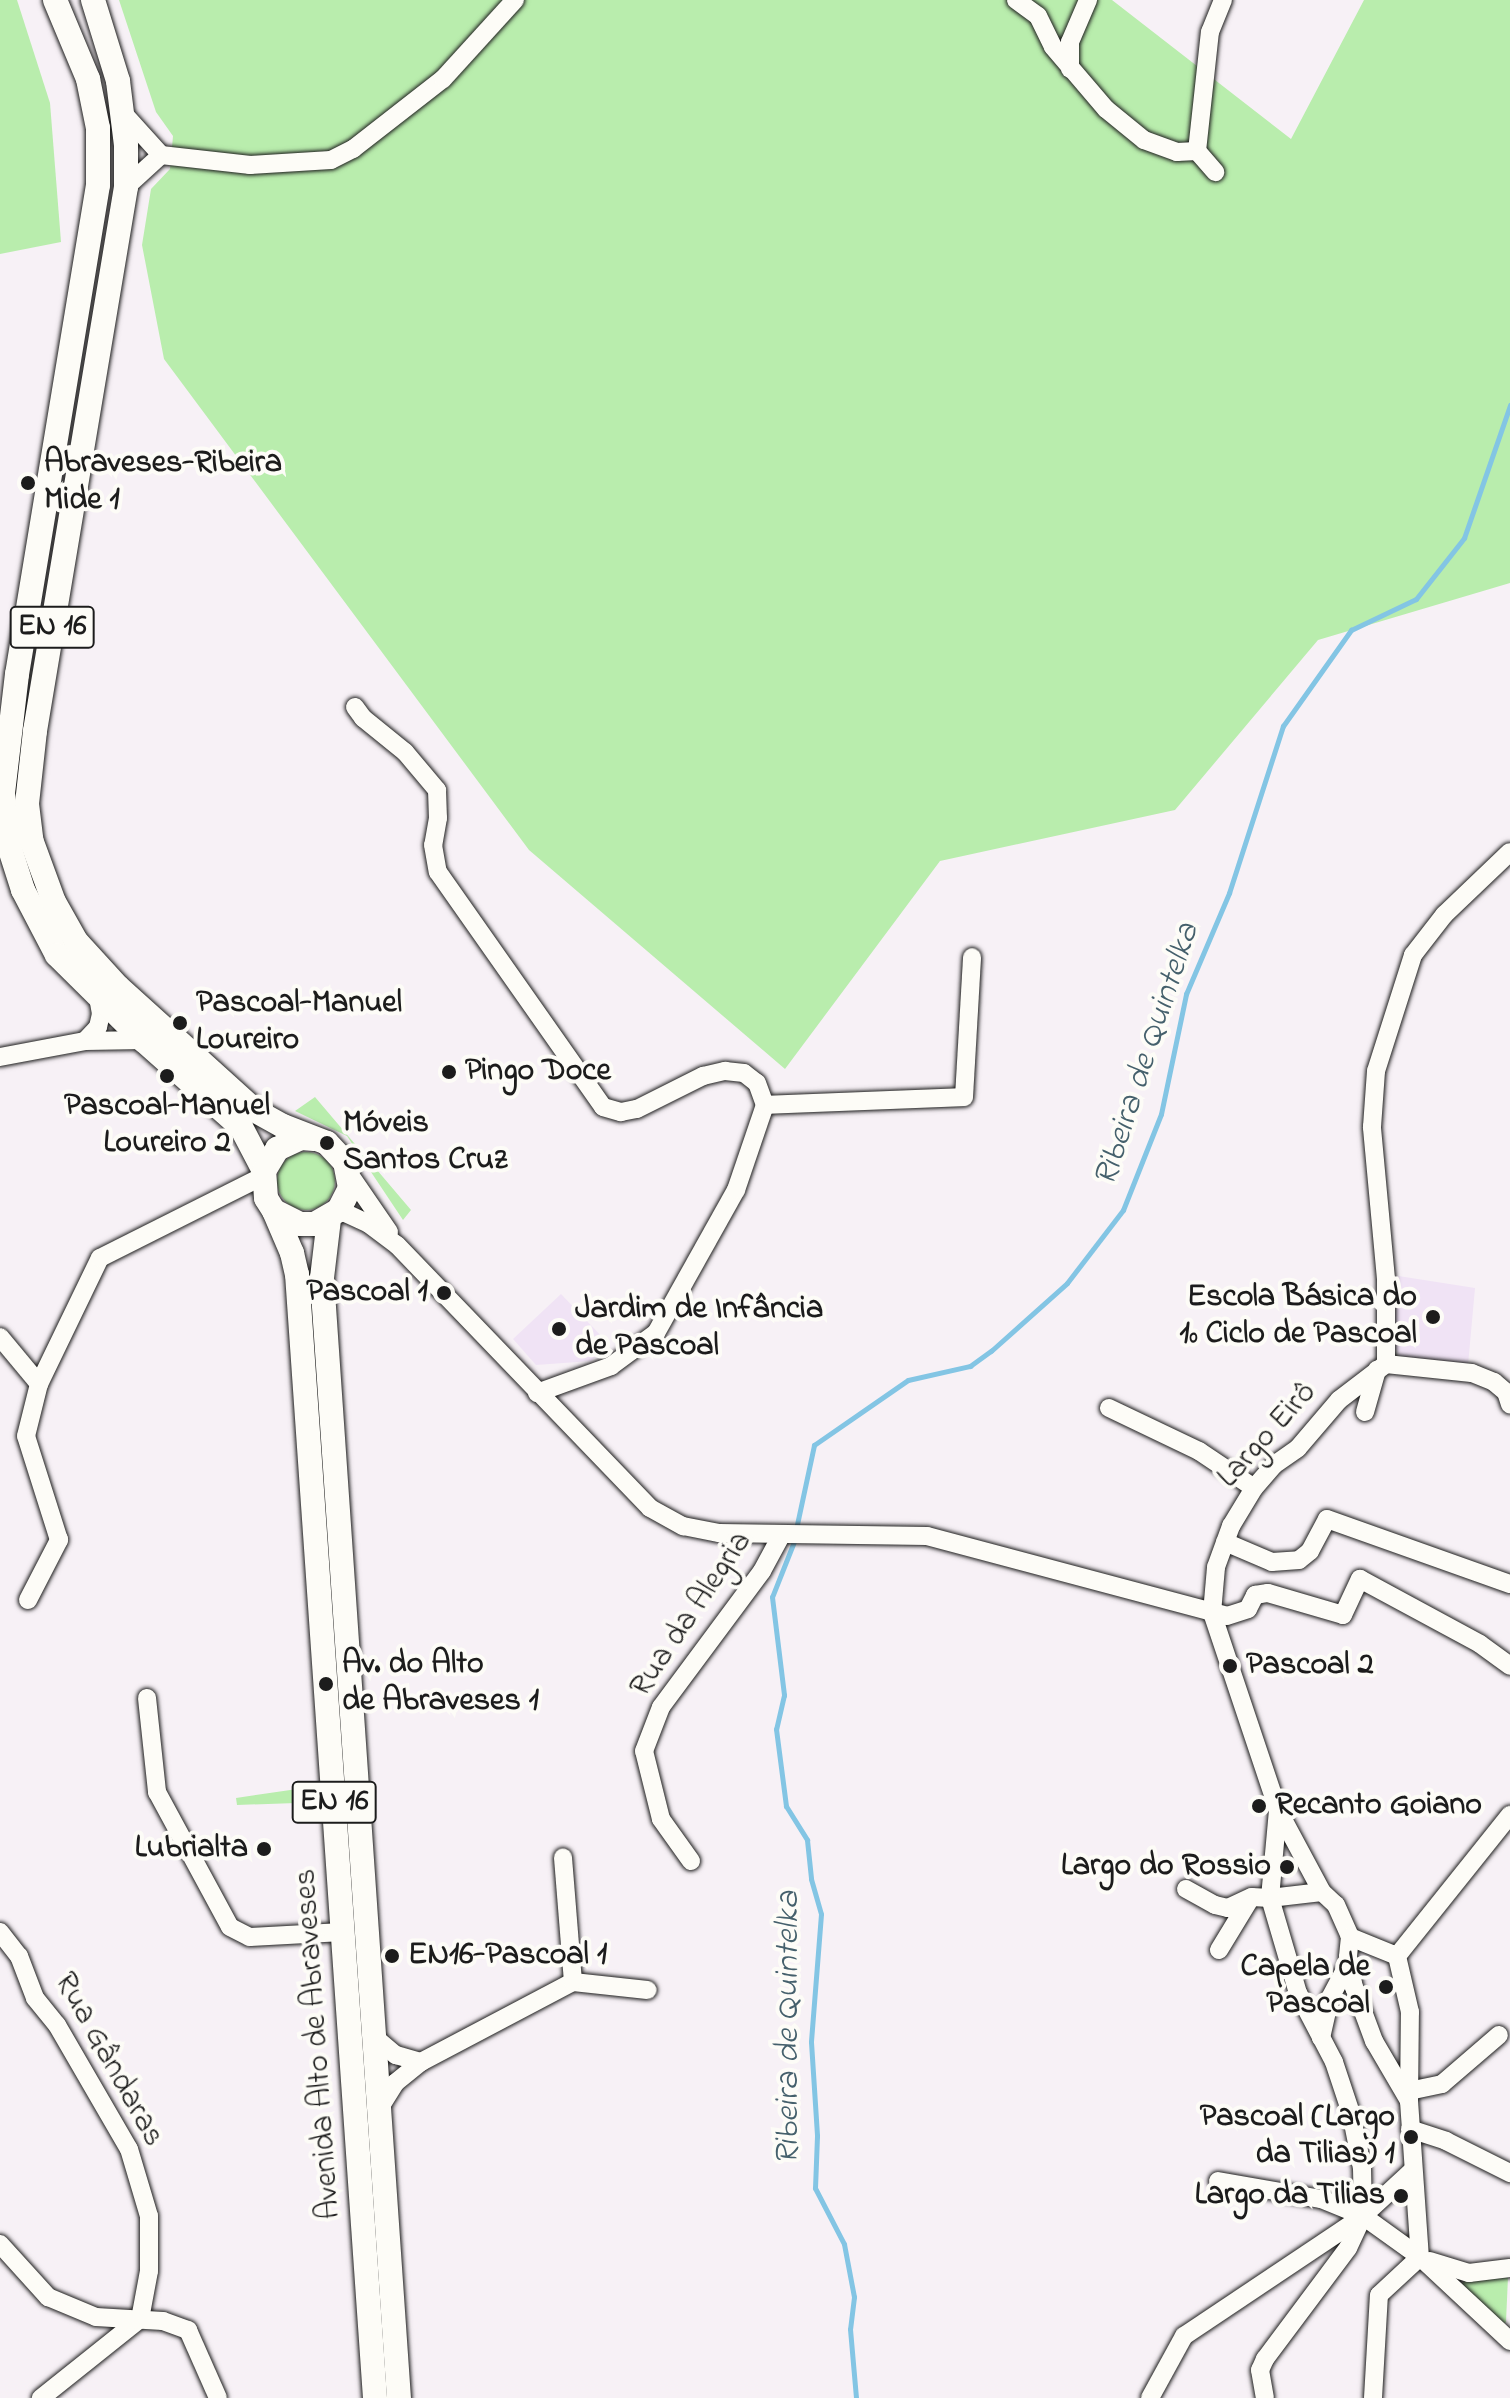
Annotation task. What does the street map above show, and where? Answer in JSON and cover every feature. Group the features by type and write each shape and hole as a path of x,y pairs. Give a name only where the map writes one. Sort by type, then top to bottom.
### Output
{"main road":[{"name":"EN 16","path":"55,0 88,79 98,128 98,185 8,670 3,793 9,846 23,890 42,932 57,955 143,1040 241,1127 267,1189"},
{"name":"EN 16","path":"93,0 118,81 124,114 126,187 35,731 27,804 32,842 54,902 76,941 118,987 254,1110 338,1151 350,1175 350,1188 334,1214"},
{"path":"314,1139 301,1138 277,1149 267,1189 300,1224 334,1214"},
{"name":"Avenida Alto de Abraveses","path":"267,1189 297,1274 375,2398"},
{"name":"Avenida Alto de Abraveses","path":"334,1214 324,1237 322,1278 399,2398"}],"street":[{"path":"124,114 161,155 250,165 331,160 353,149 443,79 515,0"},
{"path":"1016,0 1038,16 1053,47 1106,109 1144,140 1177,152 1197,151"},
{"path":"1070,69 1070,42 1088,0"},
{"path":"1215,172 1197,151 1210,32 1223,0"},
{"path":"126,187 161,155"},
{"path":"355,707 363,718 405,752 437,790 438,818 433,845 438,872 603,1107 621,1112 637,1109 703,1076 725,1071 744,1073 757,1083 765,1105 736,1190 656,1333 611,1366 537,1393"},
{"path":"1365,1412 1382,1367 1386,1279 1372,1127 1376,1071 1413,955 1444,915 1510,852"},
{"path":"765,1105 964,1097 972,957"},
{"path":"85,1041 98,1027 98,997"},
{"path":"0,1057 85,1041 143,1040"},
{"path":"350,1175 397,1245 537,1393 650,1508 683,1526 719,1533 927,1536 1212,1613 1240,1614 1248,1609 1255,1595 1268,1593 1343,1615 1360,1579 1480,1644 1510,1666"},
{"path":"28,1600 59,1540 26,1436 39,1384 100,1258 217,1201 267,1189"},
{"path":"334,1214 369,1224 397,1245"},
{"path":"0,1337 39,1384"},
{"path":"1382,1367 1472,1373 1494,1382 1509,1395"},
{"name":"Largo Eirô","path":"1212,1613 1216,1567 1225,1542 1254,1488 1274,1465 1298,1448 1339,1400 1382,1367"},
{"path":"1109,1408 1199,1451 1254,1488"},
{"path":"1225,1542 1272,1562 1299,1560 1310,1551 1327,1519 1510,1584"},
{"name":"Rua da Alegria","path":"691,1861 661,1819 644,1751 661,1707 762,1571 782,1534"},
{"path":"1212,1613 1278,1810 1322,1892 1336,1905 1350,1937 1349,1963 1354,1987 1374,2041 1409,2096"},
{"path":"147,1698 157,1792 230,1927 250,1937 343,1932"},
{"path":"1219,1950 1261,1897 1278,1810"},
{"path":"1397,1956 1510,1815"},
{"path":"563,1857 573,1982"},
{"path":"1186,1889 1215,1905 1228,1908 1261,1897 1322,1892"},
{"path":"1261,1897 1293,1979 1334,2062 1351,2113 1362,2168 1363,2216 1348,2248 1265,2359 1260,2370 1265,2398"},
{"name":"Rua Gândaras","path":"0,1932 19,1956 35,1998 57,2025 129,2149 149,2216 149,2271 140,2319"},
{"path":"1350,1937 1397,1956"},
{"path":"1397,1956 1410,2012 1410,2129 1420,2257"},
{"path":"1321,2038 1330,1998 1349,1963"},
{"path":"379,2109 395,2083 421,2062 573,1982 648,1990"},
{"path":"1374,2041 1396,2045 1410,2032"},
{"path":"1409,2096 1442,2084 1499,2035"},
{"path":"373,2036 396,2055 421,2062"},
{"path":"1410,2129 1446,2141 1510,2173"},
{"path":"1150,2398 1184,2336 1363,2216 1413,2170"},
{"path":"1218,2181 1321,2199 1363,2216 1420,2257 1510,2341"},
{"path":"0,2244 48,2297 96,2317 113,2321 163,2321 188,2330 218,2398"},
{"path":"1420,2257 1469,2273 1510,2268"},
{"path":"1373,2398 1379,2295 1420,2257"},
{"path":"41,2398 140,2319"}],"shaded area":[{"name":"Escola Básica do 1º Ciclo de Pascoal","path":"1392,1275 1475,1288 1468,1365 1401,1359 1394,1345"},
{"name":"Jardim de Infância de Pascoal","path":"561,1294 609,1344 591,1361 536,1365 513,1339"}],"green space":[{"path":"0,0 17,0 50,103 61,242 0,254"},
{"path":"119,0 1112,0 1291,139 1364,0 1510,0 1510,583 1318,640 1175,810 940,861 785,1069 529,850 164,359 142,245 151,189 170,169 173,136 156,112"},
{"path":"315,1097 411,1210 403,1220 347,1136 295,1111"},
{"path":"306,1152 327,1160 335,1181 327,1202 306,1210 285,1202 277,1181 285,1160"},
{"path":"311,1787 313,1807 296,1803 237,1805 236,1798"},
{"path":"1508,2277 1506,2322 1503,2325 1461,2285 1464,2281"}],"waterway":[{"name":"Ribeira de Quintelka","path":"796,1529 814,1445 908,1380 970,1366 991,1351 1067,1283 1123,1210 1161,1114 1186,994 1229,893 1283,726 1351,630 1416,599 1464,538 1510,405"},
{"name":"Ribeira de Quintelka","path":"795,1539 772,1597 784,1695 776,1729 786,1806 807,1840 811,1879 821,1914 811,2042 817,2136 815,2188 844,2244 854,2297 850,2329 856,2398"}],"place":[{"name":"Abraveses-Ribeira Mide 1","path":"28,483"},
{"name":"Pascoal-Manuel Loureiro","path":"180,1023"},
{"name":"Pingo Doce","path":"449,1072"},
{"name":"Pascoal-Manuel Loureiro 2","path":"167,1076"},
{"name":"Móveis Santos Cruz","path":"327,1143"},
{"name":"Pascoal 1","path":"444,1293"},
{"name":"Escola Básica do 1º Ciclo de Pascoal","path":"1433,1317"},
{"name":"Jardim de Infância de Pascoal","path":"559,1329"},
{"name":"Pascoal 2","path":"1230,1666"},
{"name":"Av. do Alto de Abraveses 1","path":"326,1684"},
{"name":"Recanto Goiano","path":"1259,1806"},
{"name":"Lubrialta","path":"264,1849"},
{"name":"Largo do Rossio","path":"1287,1867"},
{"name":"EN16-Pascoal 1","path":"392,1956"},
{"name":"Capela de Pascoal","path":"1386,1987"},
{"name":"Pascoal (Largo da Tilias) 1","path":"1411,2137"},
{"name":"Largo da Tilias","path":"1401,2196"}]}
